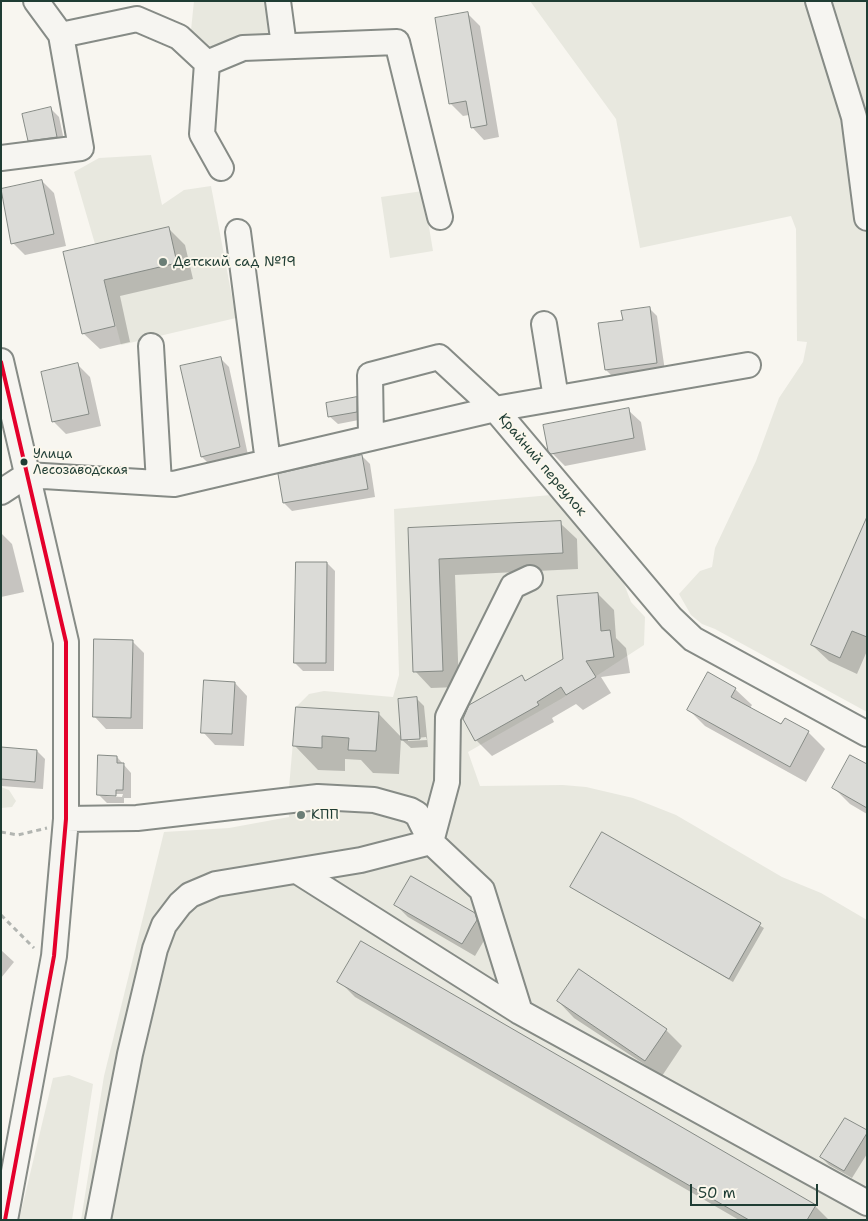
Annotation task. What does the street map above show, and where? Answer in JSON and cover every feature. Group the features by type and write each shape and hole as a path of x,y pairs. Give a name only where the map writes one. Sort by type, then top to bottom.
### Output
{"street":[{"path":"1,158 81,148 61,35 36,1"},
{"path":"278,1 284,46"},
{"path":"818,1 854,117 867,218"},
{"path":"61,35 137,19 179,37 206,63 202,134 220,168"},
{"path":"206,63 244,48 397,42 440,217"},
{"path":"238,232 268,462"},
{"path":"544,324 556,398"},
{"path":"151,346 160,483"},
{"path":"371,438 370,375 439,357 495,409 748,365"},
{"path":"1,360 66,642 55,822 54,956 5,1220"},
{"name":"Крайний переулок","path":"27,475 174,484 495,409 671,618 693,639 867,734"},
{"path":"1,492 27,475"},
{"path":"431,842 447,782 448,717 513,586 530,578"},
{"path":"55,822 137,818 234,808 305,798 365,799 384,802 417,814 431,842 482,890 520,1012"},
{"path":"98,1220 130,1054 155,949 164,925 180,904 201,889 216,884 361,860 431,842"},
{"path":"296,871 520,1012 867,1203"}],"path":[{"path":"1,832 18,835 55,822"},
{"path":"48,835 55,822"},
{"path":"1,915 39,953"}],"shaded area":[{"path":"194,1 270,1 274,33 217,52 191,30"},
{"path":"530,1 867,1 867,712 715,629 702,624 691,615 679,594 700,571 712,567 715,548 756,461 779,398 803,362 807,342 797,341 796,229 791,216 640,248 616,119"},
{"name":"Детский сад №19","path":"151,155 162,205 184,190 211,186 236,318 121,345 74,172 99,158"},
{"path":"423,191 433,251 390,258 381,197"},
{"path":"551,495 623,581 631,602 645,617 644,645 561,699 468,752 480,786 563,785 586,787 633,798 676,815 782,877 821,893 867,920 867,1220 81,1220 104,1076 164,832 229,828 289,817 288,799 296,707 309,694 324,691 393,697 399,675 394,509"},
{"path":"1,787 9,790 16,801 12,807 1,808"},
{"path":"69,1075 93,1084 72,1220 19,1220 53,1078"}],"building":[{"path":"468,12 487,125 471,128 466,101 449,104 435,18"},
{"path":"51,107 57,137 28,141 22,114"},
{"path":"42,180 54,234 11,244 1,189"},
{"path":"169,227 177,263 104,280 115,326 82,334 63,252"},
{"path":"650,307 657,363 605,370 598,323 623,320 621,311"},
{"path":"221,357 240,447 201,457 180,366"},
{"path":"78,363 89,414 52,422 41,372"},
{"path":"357,397 357,412 328,417 326,403"},
{"path":"629,408 634,438 551,454 548,451 543,425"},
{"path":"362,455 368,489 283,503 278,474"},
{"path":"867,517 867,637 852,631 840,658 811,645"},
{"path":"561,521 563,553 439,559 443,671 413,672 408,528"},
{"path":"296,562 327,562 326,663 294,663"},
{"path":"598,593 601,631 610,630 614,657 586,661 596,677 566,695 561,687 537,702 539,705 475,741 463,719 469,705 522,675 525,681 563,659 557,596"},
{"path":"94,639 133,640 131,718 93,717"},
{"path":"708,672 736,688 731,697 781,724 785,718 809,731 790,767 687,710"},
{"path":"204,680 235,682 232,734 201,733"},
{"path":"417,697 420,739 401,740 398,699"},
{"path":"296,707 379,712 376,751 348,750 349,738 322,736 322,748 293,746"},
{"path":"1,747 37,750 35,782 1,779"},
{"path":"98,755 117,756 117,763 124,763 123,790 116,790 116,796 97,795"},
{"path":"850,755 867,764 867,808 832,788"},
{"path":"602,832 761,923 729,979 570,887"},
{"path":"411,876 475,913 477,920 462,944 394,905"},
{"path":"361,941 816,1205 807,1220 749,1220 337,982"},
{"path":"579,969 667,1029 645,1061 557,1001"},
{"path":"845,1118 867,1130 867,1133 844,1171 820,1157"}],"transit line":[{"path":"1,362 66,642 66,819 54,956 5,1220"}],"place":[{"name":"Детский сад №19","path":"163,262"},
{"name":"Улица Лесозаводская","path":"24,462"},
{"name":"КПП","path":"301,815"}]}
